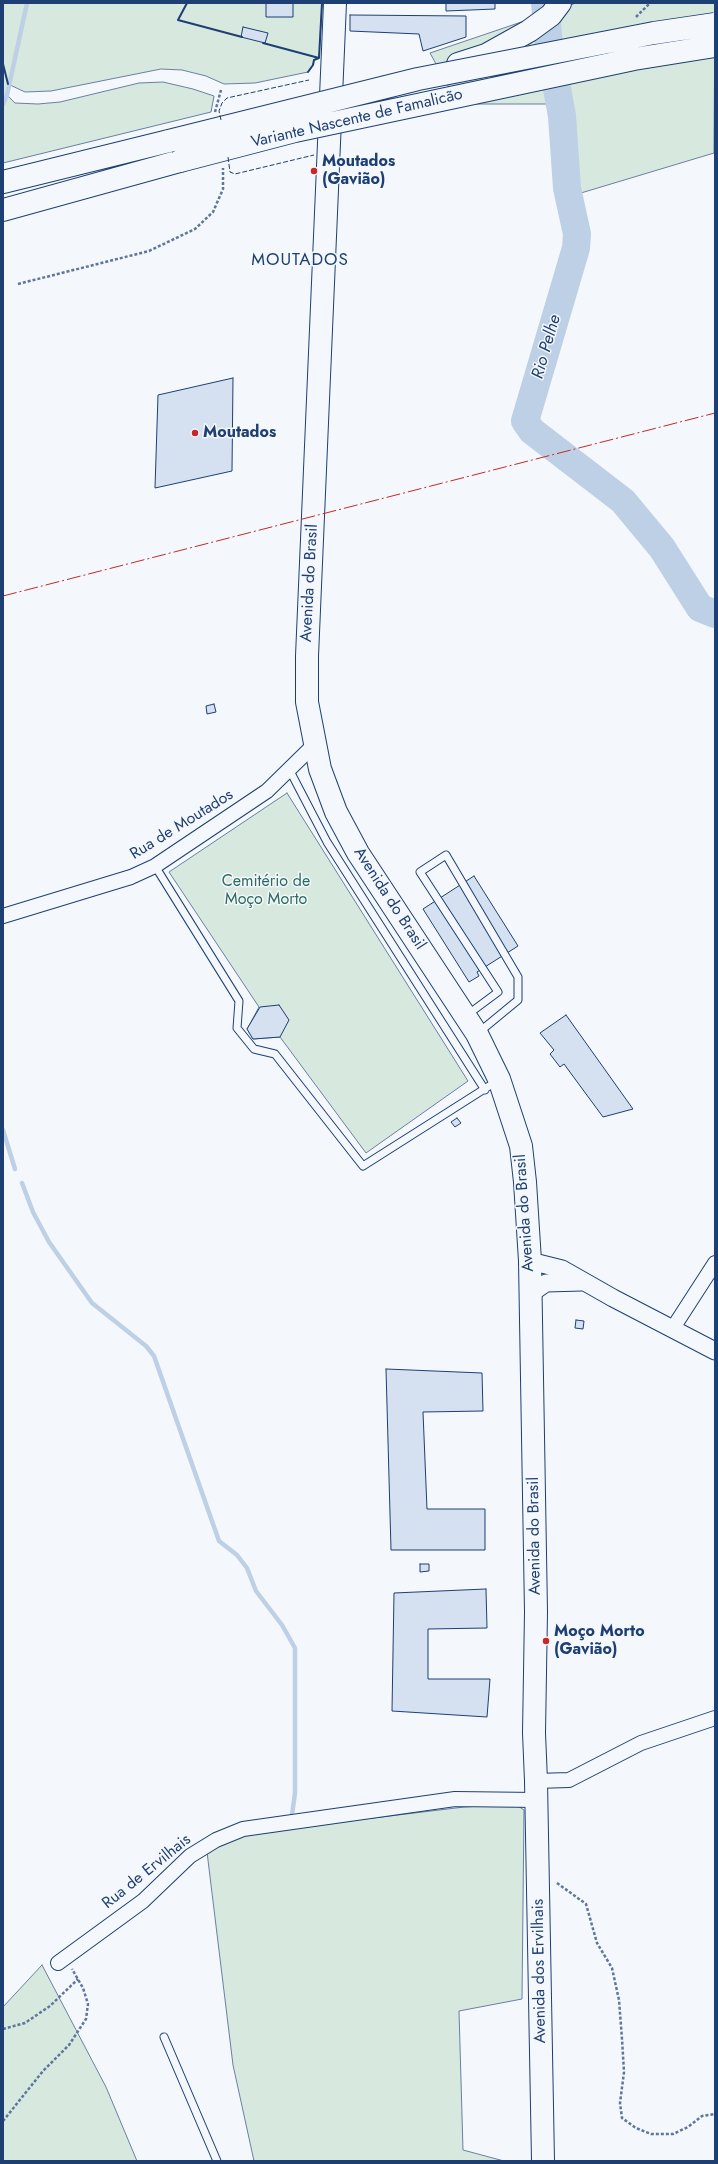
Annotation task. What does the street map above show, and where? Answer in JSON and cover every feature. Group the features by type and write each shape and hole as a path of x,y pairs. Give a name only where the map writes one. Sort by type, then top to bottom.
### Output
{"main road":[{"name":"Avenida do Brasil","path":"335,3 307,656 307,702 314,745 320,769 336,812 358,853 477,1034 492,1085 520,1146 525,1182 530,1261 536,1620 534,1733 537,1790"},
{"path":"418,79 486,55 505,45 530,31 551,15 560,3"},
{"name":"Variante Nascente de Famalicão","path":"3,182 418,79 654,33 715,24"},
{"name":"Variante Nascente de Famalicão","path":"3,210 295,131 634,59 715,46"},
{"name":"Avenida dos Ervilhais","path":"537,1790 543,2161"}],"street":[{"name":"Rua de Moutados","path":"3,916 131,877 155,866 267,791 314,745"},
{"path":"530,1261 562,1269 583,1282 674,1328 715,1351"},
{"path":"674,1328 715,1262"},
{"path":"530,1294 546,1282 583,1282"},
{"name":"Rua de Ervilhais","path":"61,1961 143,1901 190,1856 216,1840 243,1829 455,1799 537,1790 569,1780 641,1743 715,1718"}],"lane":[{"path":"155,866 239,1001 237,1028 254,1049 275,1054 363,1166 492,1085 327,842 289,769"},
{"path":"466,1016 498,992 420,872 446,855 518,977 518,1000 477,1034"},
{"path":"164,2037 216,2161"}],"path":[{"path":"216,119 216,103 221,90"},
{"path":"18,284 148,252 195,229 213,212 223,189 224,176 222,162"},
{"path":"538,1867 586,1904 597,1943 612,1968 619,2000 622,2039 624,2072 620,2103 622,2118 636,2128 651,2134 673,2134 688,2127 702,2116 715,2114"},
{"path":"3,2121 43,2071 79,2032 86,2019 88,2004 84,1988 78,1979 61,1961"},
{"path":"3,2029 25,2023 50,2006 78,1979"}],"green space":[{"path":"3,3 322,3 319,58 314,60 313,65 308,72 255,83 224,84 206,76 182,70 161,69 51,91 25,92 8,84 7,95 15,103 38,104 60,102 139,83 163,82 214,96 211,112 3,163"},
{"path":"540,3 547,3 545,14"},
{"path":"576,3 715,3 714,153 561,199 551,104 458,104 430,53"},
{"name":"Cemitério de Moço Morto","path":"287,793 468,1081 366,1153 280,1037 253,1039 247,1029 259,1007 169,872"},
{"path":"515,1804 524,1810 522,1999 459,2011 463,2150 504,2161 254,2161 233,2065 207,1852 241,1834 464,1807"},
{"path":"42,1965 106,2087 137,2161 3,2161 3,2007"}],"building":[{"path":"266,3 293,3 293,17 266,17"},
{"path":"446,3 495,3 495,9 446,11"},
{"path":"350,15 466,16 466,37 423,51 419,34 350,31"},
{"path":"243,27 268,33 265,43 241,37"},
{"name":"Moutados","path":"233,378 232,471 155,488 158,395"},
{"path":"214,704 216,712 207,714 206,706"},
{"path":"474,876 518,946 477,972 479,976 469,982 423,909"},
{"path":"279,1005 289,1020 280,1037 253,1039 247,1029 260,1007"},
{"path":"566,1015 633,1109 603,1117 564,1064 560,1067 550,1054 554,1050 540,1033"},
{"path":"457,1118 461,1123 455,1127 451,1122"},
{"path":"576,1320 584,1321 583,1329 575,1328"},
{"path":"386,1369 482,1373 483,1411 423,1412 427,1509 485,1509 485,1550 391,1550"},
{"path":"420,1564 429,1564 429,1571 420,1572"},
{"path":"486,1589 487,1628 428,1629 428,1679 490,1679 487,1717 392,1711 394,1593"}],"waterway":[{"path":"3,104 7,95 27,3"},
{"name":"Rio Pelhe","path":"545,3 549,45 562,116 567,188 577,234 576,248 525,421 532,431 623,501 662,548 700,608 715,614"},
{"path":"3,1130 15,1169"},
{"path":"22,1183 33,1212 49,1242 92,1303 146,1346 154,1356 219,1541 237,1555 247,1568 256,1591 282,1625 295,1648 295,1793 292,1815"}],"fence":[{"path":"221,120 219,111 222,103 227,98 309,80"},
{"path":"228,157 230,172 235,174 314,155"}],"wall":[{"path":"187,3 178,20 242,37"},
{"path":"308,72 313,65 314,60 319,58 322,3"},
{"path":"263,43 319,58"},
{"path":"3,64 8,84"}],"power":[{"path":"3,596 715,413"}],"place":[{"name":"Moutados (Gavião)","path":"314,171"},
{"name":"Moutados","path":"195,433"},
{"name":"Moço Morto (Gavião)","path":"546,1641"}],"district":[{"name":"MOUTADOS","path":"300,261"}]}
